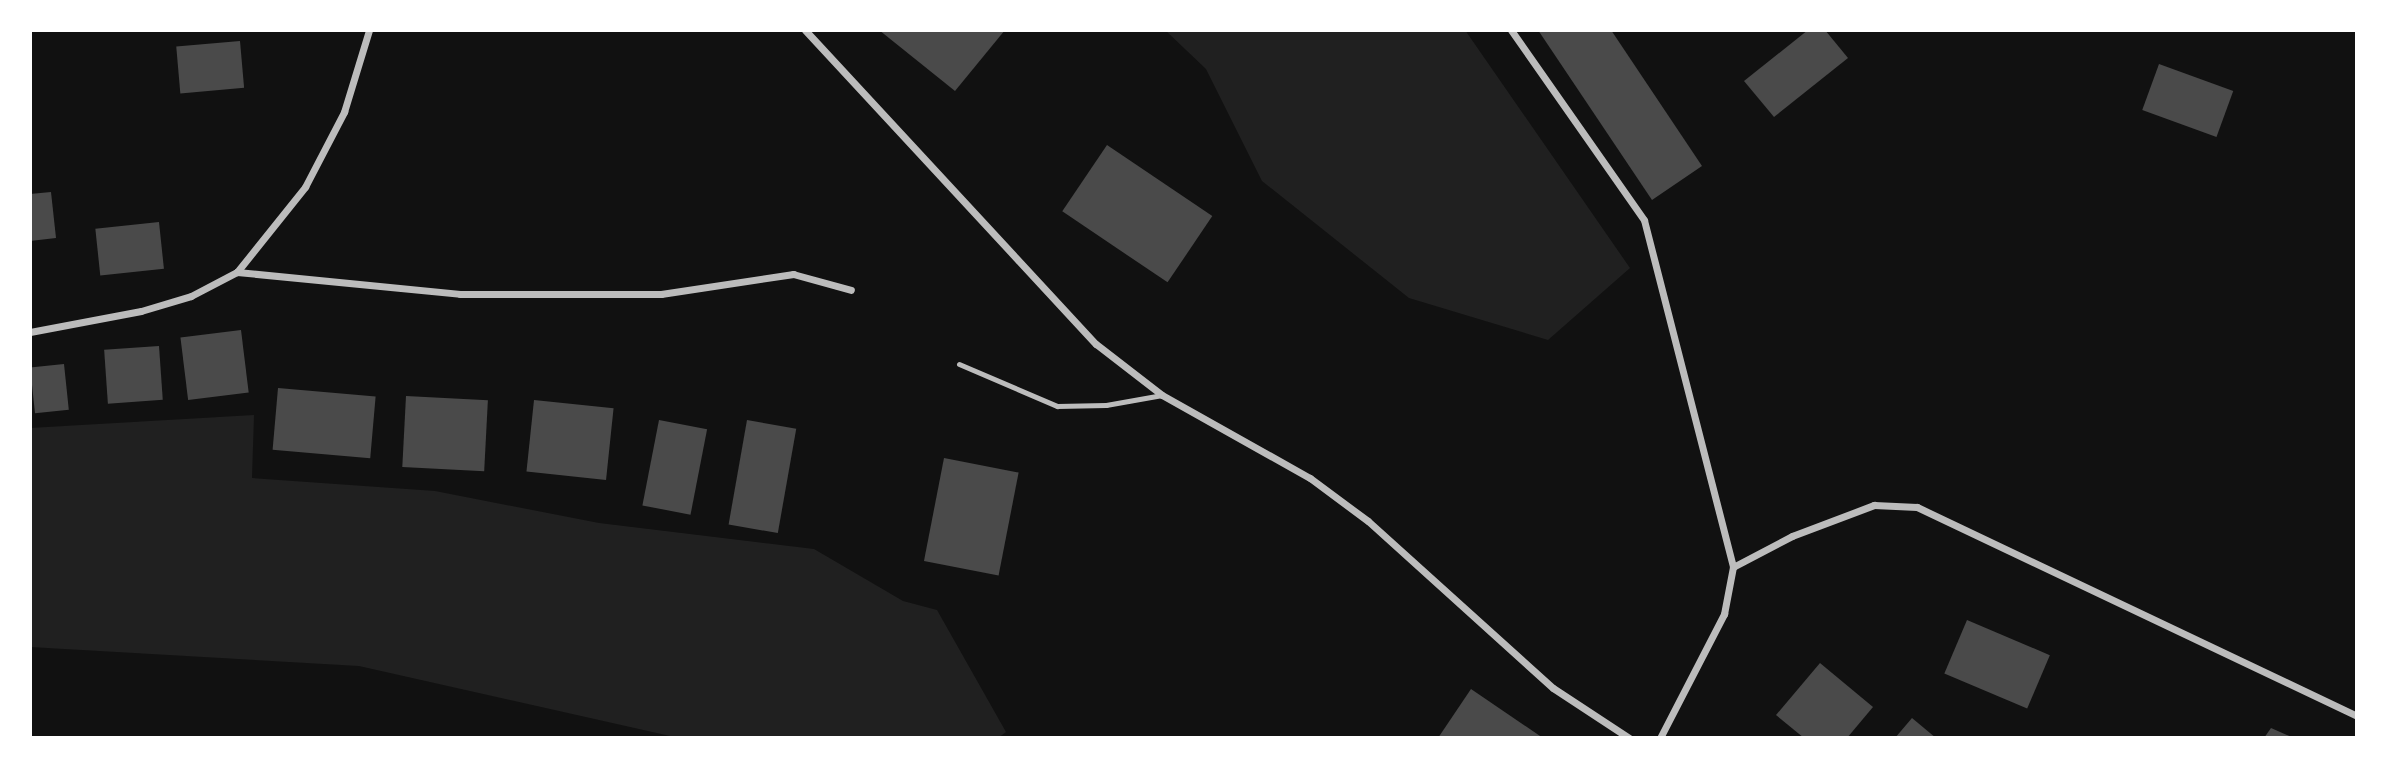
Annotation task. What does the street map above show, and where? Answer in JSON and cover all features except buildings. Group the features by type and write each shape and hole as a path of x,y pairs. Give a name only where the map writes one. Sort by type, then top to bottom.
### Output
{"street":[{"path":"30,332 141,311 191,296 237,272 306,187 344,112 369,30"},
{"path":"805,30 1096,344 1162,395 1310,478 1368,521 1553,688 1629,738"},
{"path":"1511,30 1644,220 1733,567 1724,614 1660,738"},
{"path":"237,272 460,294 661,294 793,274 850,290"},
{"path":"1733,567 1837,517 1874,505 1917,507 2357,716"}],"lane":[{"path":"958,364 1057,406 1106,405 1162,395"}],"shaded area":[{"path":"1165,30 1465,30 1630,268 1548,340 1409,298 1262,181 1206,69"},
{"path":"254,415 252,478 435,491 599,523 814,549 903,601 937,610 1006,732 998,738 679,738 359,666 30,647 30,428"}]}
